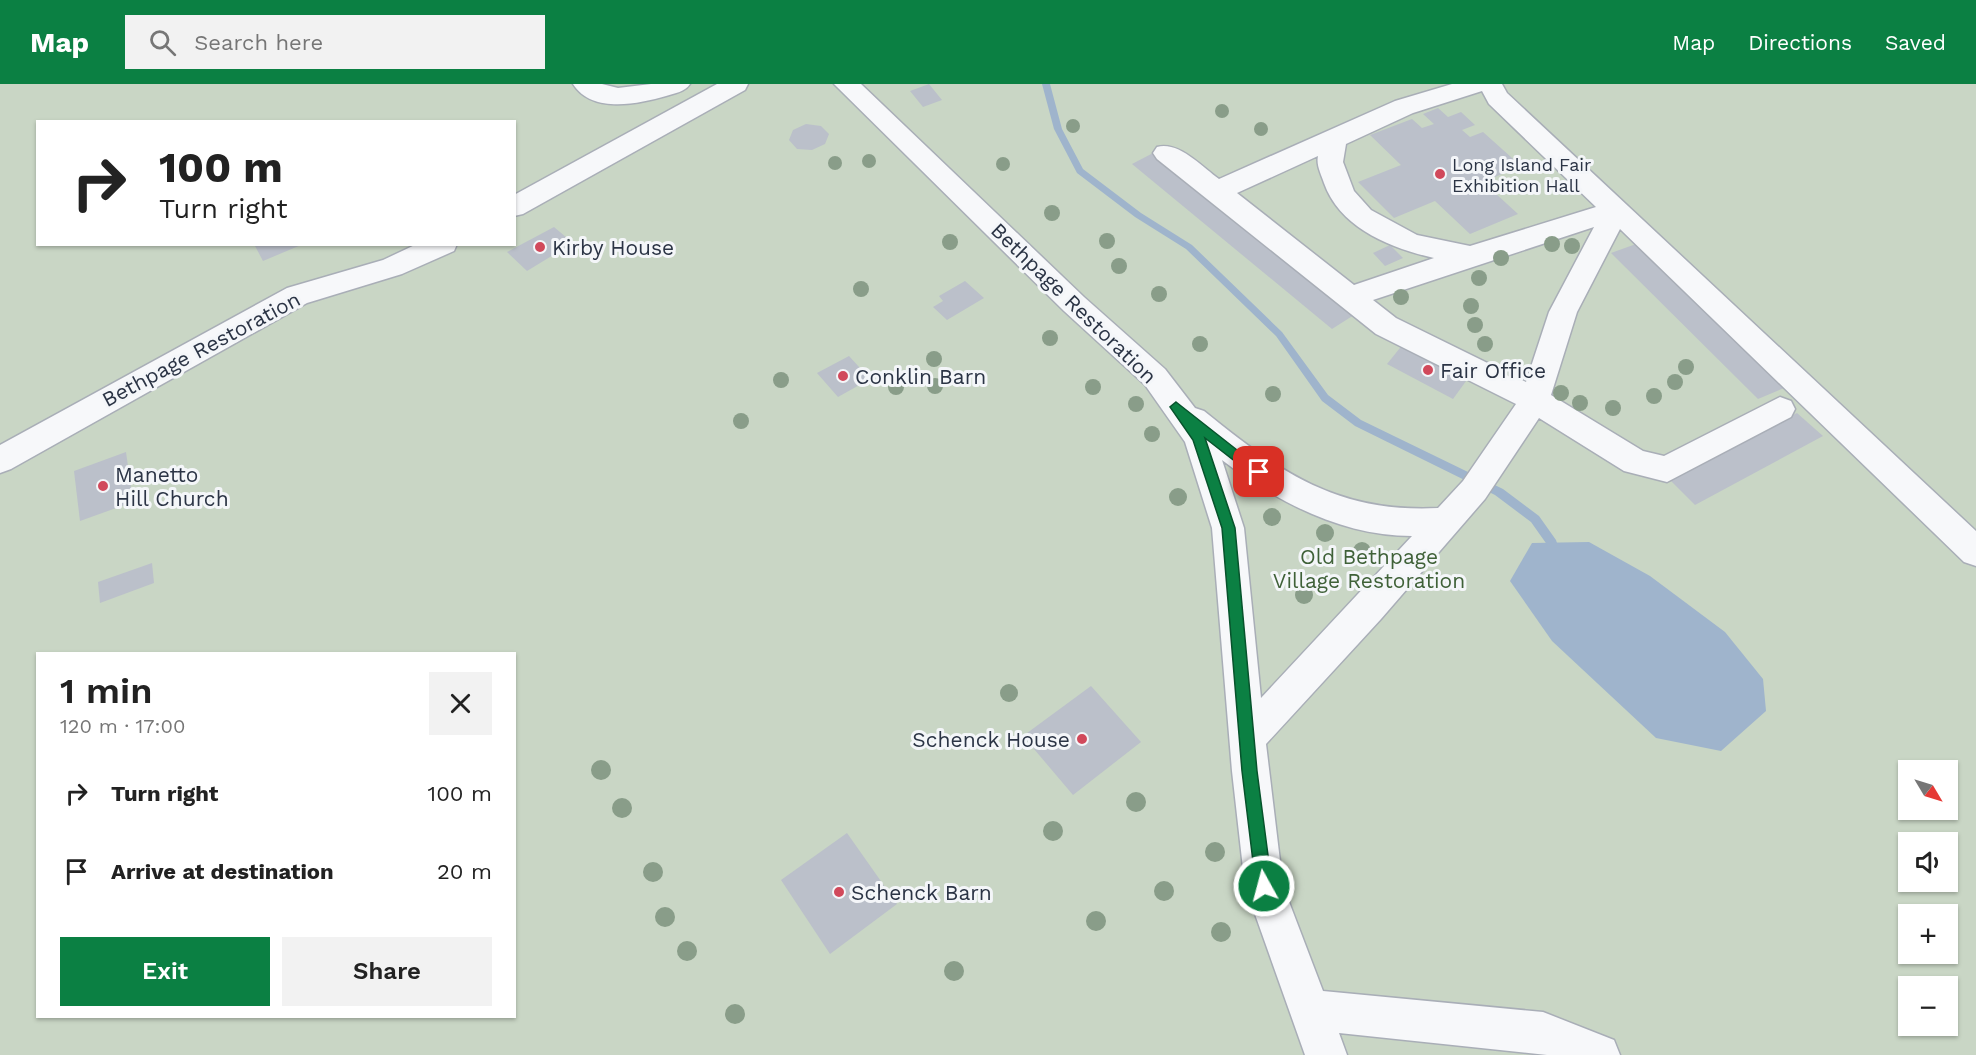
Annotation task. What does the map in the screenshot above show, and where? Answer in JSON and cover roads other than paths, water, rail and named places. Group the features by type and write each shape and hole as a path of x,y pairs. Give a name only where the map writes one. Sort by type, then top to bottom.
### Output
{"street":[{"path":"585,84 590,89 618,97 648,93 673,86 681,95 687,110"},
{"path":"516,206 736,84"},
{"name":"Bethpage Restoration","path":"846,84 1074,304 1155,377 1199,438 1228,528 1247,738 1264,886 1326,1055"},
{"path":"1217,190 1404,107 1479,84"},
{"path":"1490,84 1498,98 1976,552"},
{"path":"1334,139 1330,162 1342,195 1362,217 1410,243 1470,256"},
{"path":"1166,153 1217,190 1386,326 1535,400 1635,462 1667,469 1780,409"},
{"path":"1349,297 1616,210"},
{"path":"1247,738 1447,521 1482,479 1535,400 1563,312 1616,210"},
{"name":"Bethpage Restoration","path":"0,460 297,295 392,267 439,246"},
{"path":"1176,407 1240,460 1277,484 1330,509 1378,520 1427,524 1447,521"},
{"path":"1310,1010 1543,1034 1599,1055"}],"water":[{"path":"1589,542 1650,576 1725,632 1763,679 1766,711 1721,751 1656,738 1552,641 1510,581 1532,543"}],"waterway":[{"path":"1046,84 1058,129 1080,171 1138,215 1189,247 1279,334 1325,398 1358,423 1499,492 1535,519 1552,543"}],"place":[{"name":"Long Island Fair Exhibition Hall","path":"1440,174"},
{"name":"Kirby House","path":"540,247"},
{"name":"Fair Office","path":"1428,370"},
{"name":"Conklin Barn","path":"843,376"},
{"name":"Manetto Hill Church","path":"103,486"},
{"name":"Schenck House","path":"1082,739"},
{"name":"Schenck Barn","path":"839,892"}],"park label":[{"name":"Old Bethpage Village Restoration","path":"1369,568"}]}
